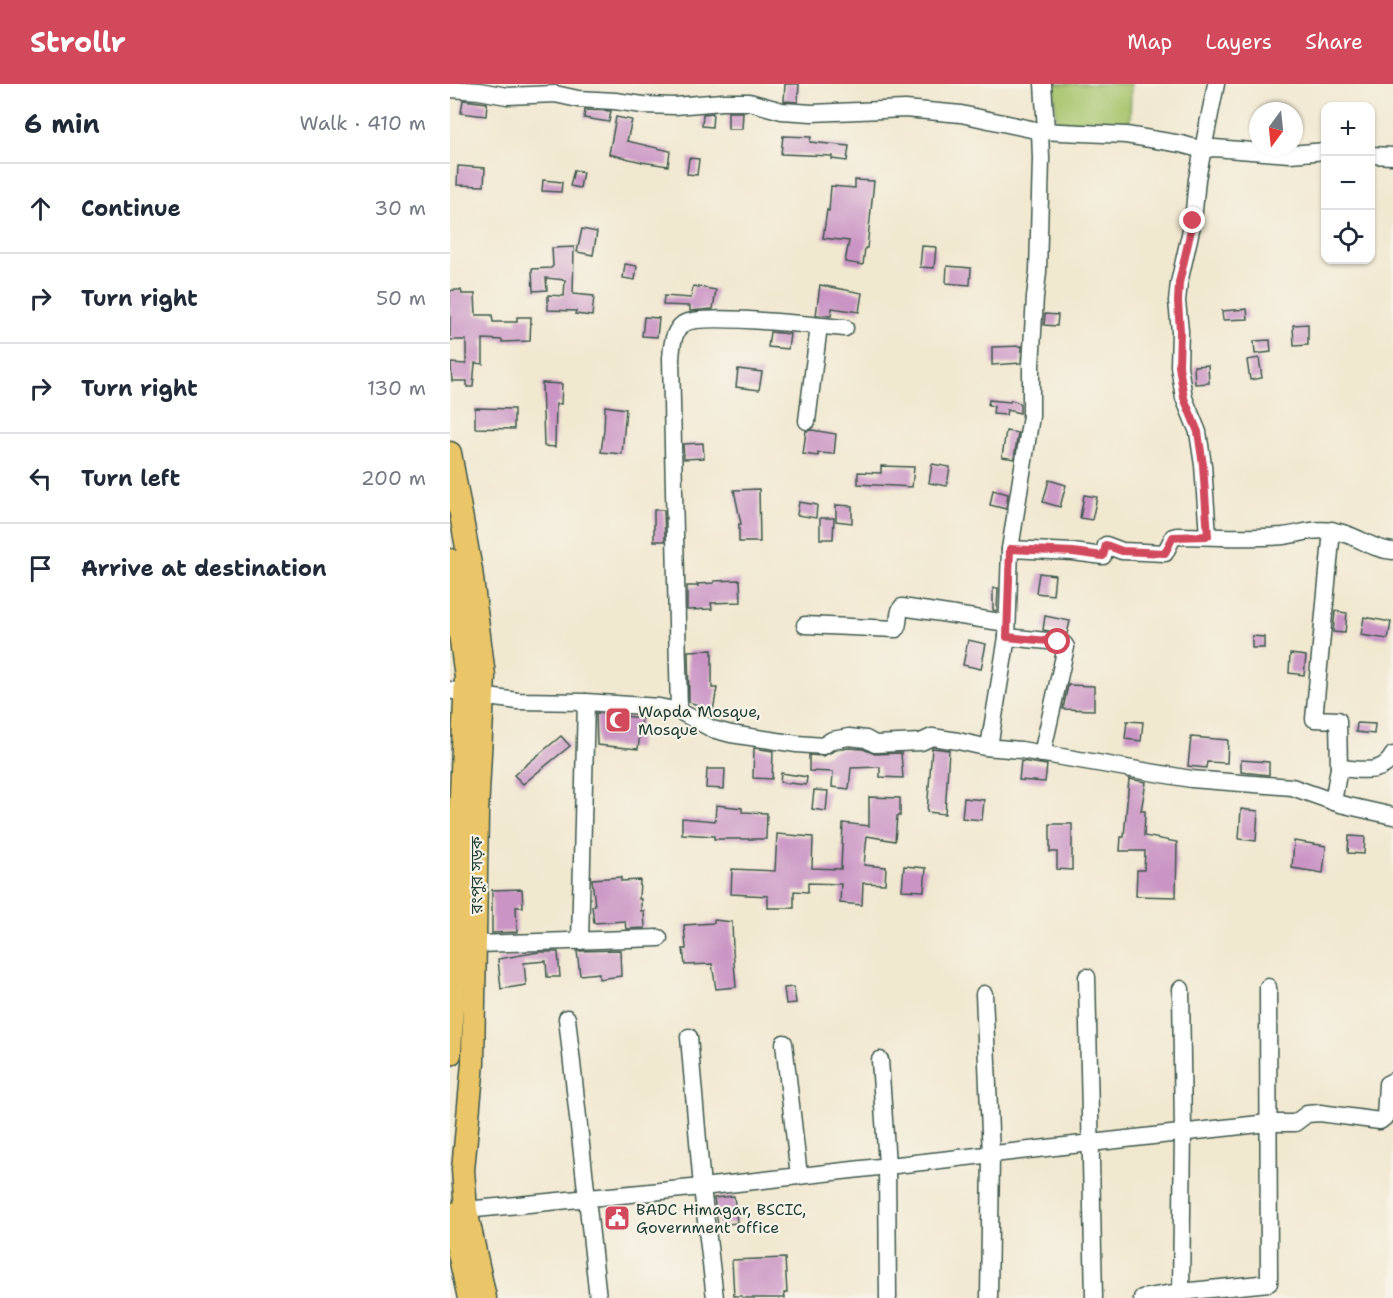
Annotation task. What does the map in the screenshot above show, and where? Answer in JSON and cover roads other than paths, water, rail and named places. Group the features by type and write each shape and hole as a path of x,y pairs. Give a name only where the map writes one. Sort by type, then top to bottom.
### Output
{"highway":[{"name":"রংপুর সড়ক","path":"450,453 471,570 484,676 466,694"},
{"name":"রংপুর সড়ক","path":"450,560 466,677 450,1054"},
{"name":"রংপুর সড়ক","path":"466,694 477,812 476,944 473,1063 463,1170 455,1218 469,1298"},
{"name":"রংপুর সড়ক","path":"455,1218 485,1298"}],"street":[{"path":"989,747 1007,630 1010,549 1032,416 1031,366 1038,272 1043,84"},
{"path":"1208,536 1203,465 1198,432 1184,398 1179,366 1178,302 1179,283 1193,221 1197,179 1216,84"},
{"path":"450,89 507,96 555,94 578,99 643,105 675,106 749,102 782,111 812,113 906,109 961,114 1043,130 1126,135 1203,150 1214,148 1290,154 1321,151"},
{"path":"1375,155 1393,156"},
{"path":"679,711 672,344 677,331 684,324 692,321 719,318 846,328"},
{"path":"807,421 819,326"},
{"path":"1010,549 1103,556 1106,545 1122,551 1165,553 1173,537 1245,538 1285,536 1310,530 1332,530 1352,534 1375,548 1393,551"},
{"path":"1332,530 1314,719 1338,720 1339,768 1333,802"},
{"path":"805,625 896,629 902,607 1064,644 1066,647 1042,754"},
{"path":"466,694 518,701 586,702 659,707 679,711 712,729 747,738 797,744 823,746 832,740 849,737 866,739 875,744 921,742 932,737 1202,780 1292,787 1359,810 1393,816"},
{"path":"580,941 586,702"},
{"path":"1339,768 1380,770 1389,764 1393,755"},
{"path":"476,944 659,938"},
{"path":"1087,977 1094,1298"},
{"path":"1142,1298 1269,1283 1268,987"},
{"path":"1181,989 1183,1132 1181,1292"},
{"path":"984,994 991,1155 989,1298"},
{"path":"567,1018 598,1298"},
{"path":"689,1036 702,1187 715,1298"},
{"path":"784,1042 799,1176"},
{"path":"880,1060 887,1165 888,1298"},
{"path":"455,1218 587,1198 1183,1132 1268,1123 1295,1123 1307,1114 1320,1113 1380,1121 1384,1120 1387,1084 1393,1081"}],"place":[{"name":"Wapda Mosque, Mosque","path":"618,720"},
{"name":"BADC Himagar, BSCIC, Government office","path":"617,1218"}]}
